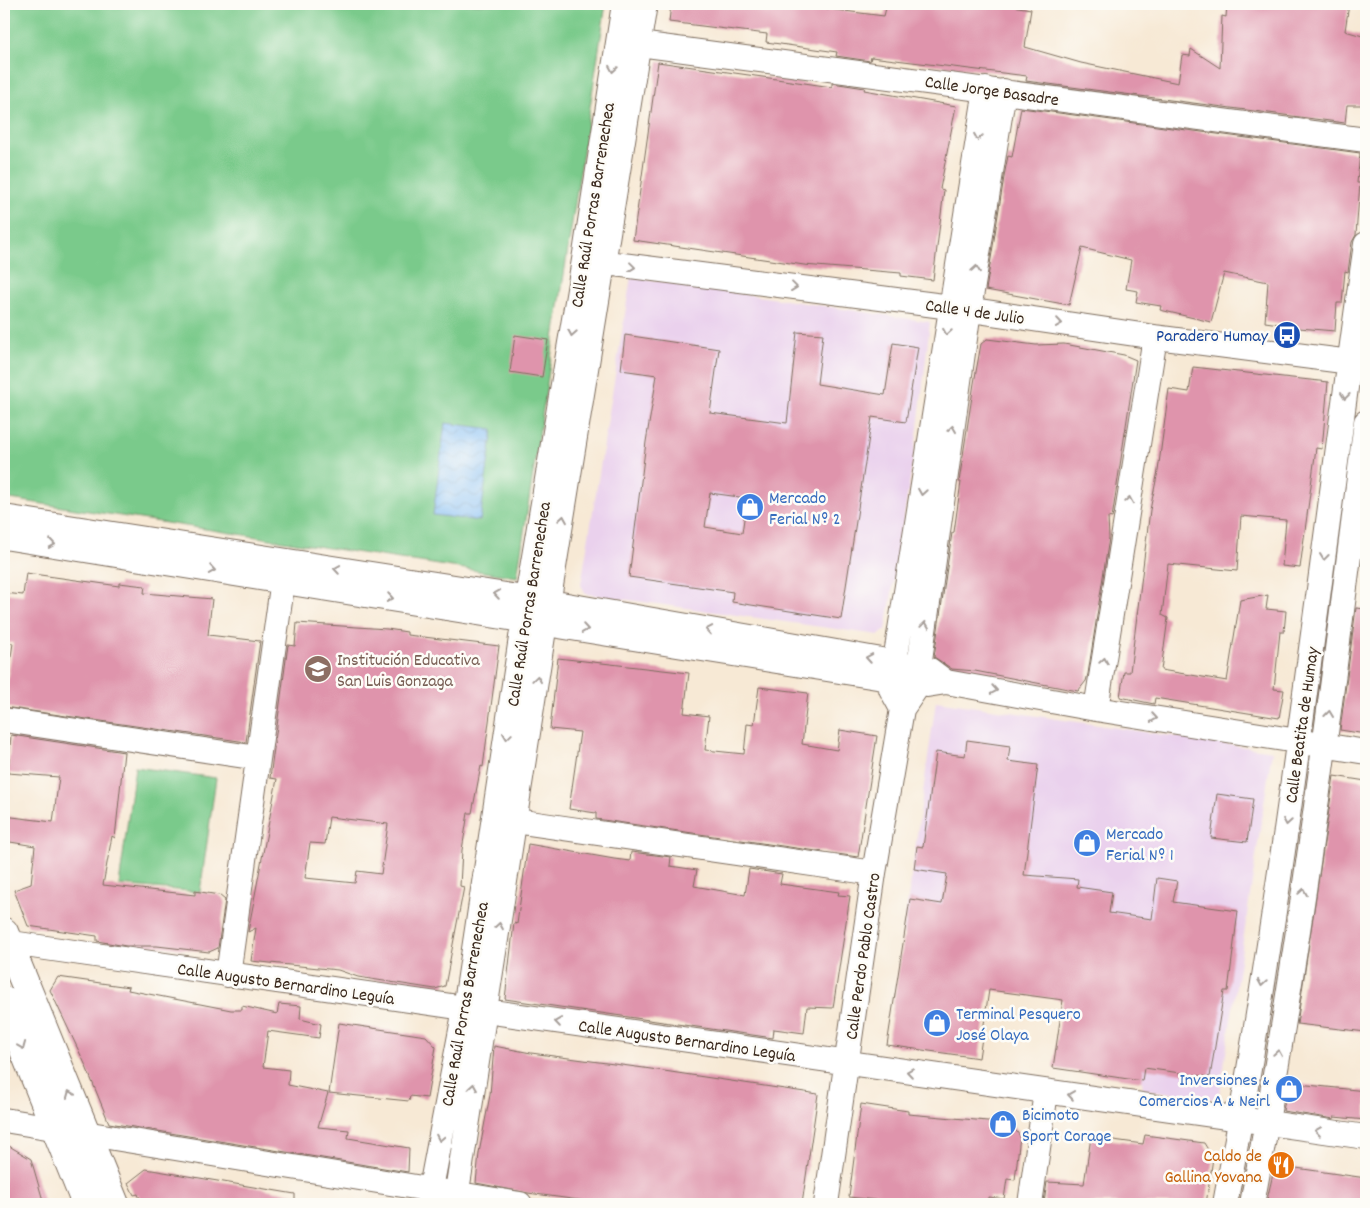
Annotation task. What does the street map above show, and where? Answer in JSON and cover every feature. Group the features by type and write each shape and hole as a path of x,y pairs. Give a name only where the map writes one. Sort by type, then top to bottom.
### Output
{"street":[{"name":"Calle Raúl Porras Barrenechea","path":"456,1199 475,1010 628,43 624,4"},
{"name":"Calle Raúl Porras Barrenechea","path":"628,43 645,4"},
{"name":"Calle Jorge Basadre","path":"628,43 1366,140"},
{"path":"960,309 915,690 902,709 891,689 893,671 960,309 995,90"},
{"name":"Calle Beatita de Humay","path":"1225,1204 1241,1119 1358,363 1366,244"},
{"name":"Calle 4 de Julio","path":"594,262 1358,363"},
{"path":"1096,709 1155,337"},
{"name":"Calle Beatita de Humay","path":"1252,1204 1267,1123 1326,745 1366,422"},
{"path":"4,517 284,571"},
{"path":"4,537 284,571 537,610 893,671 917,676 927,685 946,682 1096,709 1366,752"},
{"path":"228,975 284,571"},
{"name":"Calle Perdo Pablo Castro","path":"826,1204 874,873 902,709"},
{"path":"4,720 258,758"},
{"path":"506,819 874,873"},
{"path":"5,939 115,1204"},
{"name":"Calle Augusto Bernardino Leguía","path":"5,939 228,975 1366,1137"},
{"path":"4,1001 86,1204"},
{"name":"Calle Raúl Porras Barrenechea","path":"429,1196 475,1010"},
{"path":"1030,1204 1046,1092"},
{"path":"4,1120 429,1196 520,1204"}],"shaded area":[{"name":"Mercado Ferial Nº 2","path":"631,277 930,322 918,428 886,630 879,635 586,594 581,585"},
{"name":"Mercado Ferial Nº 1","path":"936,701 1272,751 1220,1092 1212,1099 1143,1089 1142,1081 1158,971 903,934"}],"green space":[{"path":"4,4 606,4 517,577 4,498"},
{"path":"135,767 216,778 200,892 119,885"}],"water":[{"path":"445,423 493,429 480,521 433,515"}],"building":[{"path":"671,4 789,4 884,16 887,4 1012,4 1012,6 1031,9 1025,47 1081,63 1178,83 1182,55 1190,56 1191,49 1220,68 1222,16 1226,17 1227,4 1349,4 1345,31 1366,37 1366,105 1347,105 1345,123 1026,81 1027,76 871,57 870,61 836,56 837,52 766,42 767,34 669,22"},
{"path":"658,62 832,87 832,83 956,106 940,189 944,190 933,280 901,276 901,273 804,265 633,240"},
{"path":"1021,108 1360,153 1357,183 1360,183 1356,235 1352,242 1348,272 1345,271 1342,303 1337,303 1335,331 1287,327 1287,325 1265,322 1268,282 1224,273 1211,322 1160,310 1161,306 1136,302 1138,291 1126,289 1131,260 1082,248 1069,305 986,290 1005,171 1008,156 1012,157"},
{"name":"Mercado Ferial Nº 2","path":"797,332 823,334 817,384 885,395 893,343 918,347 906,422 872,417 841,619 732,602 733,592 629,577 646,442 657,375 621,370 625,335 719,349 710,413 787,423","holes":["710,493 747,498 742,533 705,527"]},
{"path":"515,335 548,340 542,377 510,372"},
{"path":"987,339 1036,345 1064,344 1124,355 1136,360 1112,518 1108,517 1109,538 1088,674 1086,681 1078,691 975,671 952,669 934,657 952,533 954,532 961,482 959,482 974,383 981,344"},
{"path":"1193,367 1328,382 1322,449 1316,448 1300,568 1282,566 1286,520 1241,516 1237,571 1168,564 1162,615 1168,618 1161,670 1227,681 1240,600 1268,595 1266,609 1286,611 1284,632 1280,632 1274,689 1284,690 1279,718 1155,698 1154,704 1120,697 1124,672 1130,672 1150,510 1158,471 1169,389 1189,392"},
{"path":"26,573 119,586 119,583 145,586 144,593 212,599 208,635 260,641 246,742 4,707 13,643 4,642 4,593 23,595"},
{"path":"1356,608 1366,609 1366,734 1340,730"},
{"path":"297,623 387,629 407,632 407,635 499,646 483,767 481,766 472,813 468,813 462,850 460,886 464,887 445,986 435,989 358,977 338,970 251,961 256,928 248,932 277,779 270,778 288,645 295,646","holes":["329,817 388,824 381,874 357,871 355,883 305,878 310,843 325,844"]},
{"path":"558,658 689,673 684,713 709,716 705,750 744,754 747,724 754,725 759,687 808,693 802,744 837,750 840,730 877,736 858,857 596,819 596,813 569,809 580,732 550,729"},
{"path":"11,735 124,752 115,838 112,836 103,885 195,895 195,891 219,895 225,900 218,948 209,952 157,946 126,946 97,941 97,936 28,926 14,890 31,884 35,846 4,841 4,816 53,822 59,777 8,773"},
{"path":"967,740 1010,746 1008,761 1038,765 1024,875 1078,879 1077,887 1112,892 1109,913 1152,919 1157,878 1177,881 1173,902 1238,911 1228,991 1224,991 1210,1077 1144,1068 1142,1081 1053,1068 1063,1000 989,990 979,1058 887,1045 910,899 942,904 947,874 914,869 917,846 923,847 936,752 965,756"},
{"path":"1334,776 1366,781 1366,1032 1297,1024"},
{"path":"1217,794 1253,799 1247,842 1211,838"},
{"path":"528,844 630,861 631,852 671,857 670,866 697,870 694,886 745,895 749,869 782,874 780,884 839,892 838,895 850,896 833,1008 807,1007 804,1033 774,1029 773,1038 505,999 514,923 517,924"},
{"path":"58,977 129,987 128,990 231,1010 242,1010 242,1006 277,1014 279,1004 301,1006 300,1019 321,1024 319,1038 268,1031 263,1067 289,1070 288,1085 328,1093 318,1127 349,1130 348,1138 409,1148 408,1172 109,1123 85,1064 50,990"},
{"path":"339,1023 426,1036 436,1047 427,1098 410,1096 409,1101 329,1093"},
{"path":"494,1046 531,1053 818,1094 802,1204 608,1204 528,1193 476,1183 479,1153 490,1095"},
{"path":"1288,1083 1366,1091 1366,1120 1334,1117 1334,1119 1283,1111"},
{"path":"861,1104 908,1111 908,1114 1010,1123 1020,1136 1015,1180 1007,1179 1004,1199 989,1197 989,1204 910,1204 849,1197"},
{"path":"1145,1135 1204,1143 1213,1158 1206,1204 1044,1203 1047,1182 1084,1184 1091,1137 1143,1144"},
{"path":"4,1143 31,1159 44,1204 4,1204"},
{"path":"1275,1165 1366,1178 1366,1204 1266,1204"},
{"path":"146,1169 295,1194 295,1204 142,1204 138,1194 134,1195 128,1183"}],"place":[{"name":"Paradero Humay","path":"1287,335"},
{"name":"Mercado Ferial Nº 2","path":"750,507"},
{"name":"Institución Educativa San Luis Gonzaga","path":"318,669"},
{"name":"Mercado Ferial Nº 1","path":"1087,843"},
{"name":"Terminal Pesquero José Olaya","path":"937,1023"},
{"name":"Inversiones & Comercios A & Neirl","path":"1289,1089"},
{"name":"Bicimoto Sport Corage","path":"1003,1124"},
{"name":"Caldo de Gallina Yovana","path":"1281,1165"}]}
